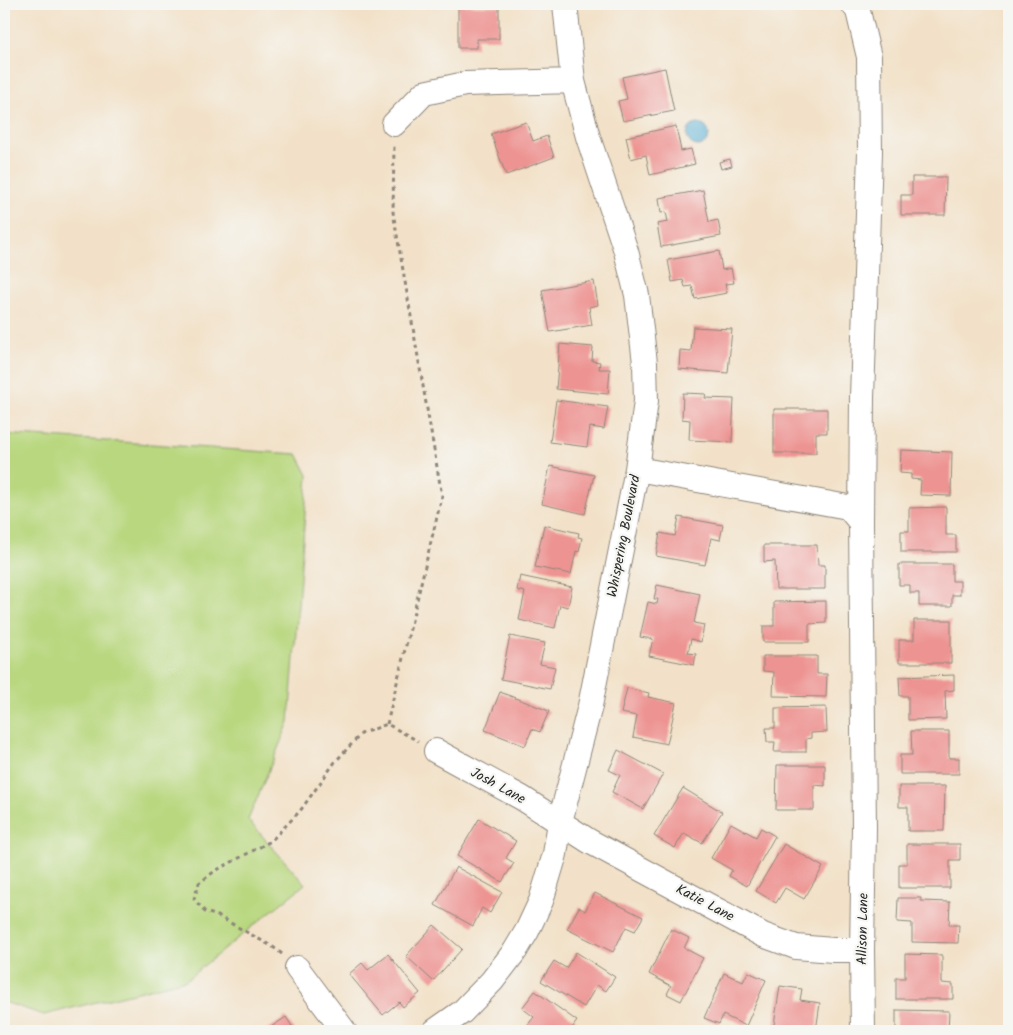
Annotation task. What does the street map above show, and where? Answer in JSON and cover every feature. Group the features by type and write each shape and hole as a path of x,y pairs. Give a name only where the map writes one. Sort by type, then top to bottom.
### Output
{"street":[{"name":"Whispering Boulevard","path":"435,1031 462,1012 492,981 515,951 527,931 547,884 555,854 560,822 590,706 637,469 646,401 645,363 637,295 626,251 588,137 573,81 565,4"},
{"name":"Allison Lane","path":"853,4 858,11 868,56 870,152 862,398 861,523 864,828 863,1031"},
{"path":"394,124 424,93 465,84 573,81"},
{"path":"637,469 848,507 861,523"},
{"name":"Josh Lane","path":"436,751 522,798 560,822"},
{"name":"Katie Lane","path":"560,822 589,841 763,935 796,947 862,950"},
{"path":"298,968 344,1031"}],"path":[{"path":"387,724 442,496 394,212 394,124"},
{"path":"298,968 273,946 218,916 205,912 194,899 199,883 216,871 271,842 300,811 335,762 361,734 387,724 436,751"}],"green space":[{"path":"4,434 297,454 308,475 289,722 248,820 305,884 186,980 44,1015 4,1002"}],"water":[{"path":"698,124 706,127 709,135 706,143 698,146 690,143 687,135 690,127"}],"building":[{"path":"458,5 499,6 499,39 477,39 477,48 458,48"},
{"path":"665,68 674,111 623,121 618,101 627,99 622,77"},
{"path":"526,122 533,141 547,136 554,157 506,175 491,134"},
{"path":"676,126 681,151 691,149 695,164 650,175 646,155 631,159 626,137"},
{"path":"730,159 732,166 721,169 719,162"},
{"path":"912,177 946,177 945,215 901,215 901,195 912,195"},
{"path":"703,190 709,222 718,220 721,236 661,247 657,224 668,222 666,212 661,213 659,198"},
{"path":"719,251 722,270 731,268 734,283 725,284 727,293 695,299 692,286 685,287 683,280 672,282 668,260"},
{"path":"594,281 598,305 589,307 592,325 550,332 542,290"},
{"path":"693,327 732,329 728,373 679,369 680,350 691,351"},
{"path":"560,344 593,347 592,361 600,362 599,369 610,369 608,394 556,389"},
{"path":"683,393 706,394 705,398 734,399 732,442 689,440 690,420 682,419"},
{"path":"556,400 608,407 604,429 590,427 587,447 550,442"},
{"path":"774,409 827,409 827,433 816,433 816,453 774,453"},
{"path":"901,450 952,452 951,496 920,495 921,480 911,479 911,474 900,473"},
{"path":"550,466 594,475 585,514 542,504"},
{"path":"946,507 946,535 956,535 956,552 901,552 901,531 909,531 909,508"},
{"path":"679,517 723,525 720,540 711,538 705,565 656,556 660,533 675,536"},
{"path":"544,525 579,533 578,537 582,538 579,552 576,551 571,574 535,567"},
{"path":"764,545 817,545 818,565 825,565 825,589 776,589 775,561 764,562"},
{"path":"899,564 952,564 952,581 960,581 960,595 952,595 952,606 919,606 919,593 910,593 910,585 899,585"},
{"path":"520,576 572,587 568,607 560,605 555,628 519,620 525,592 517,590"},
{"path":"657,585 700,594 694,623 704,625 701,642 691,639 688,653 696,654 694,665 649,656 653,639 640,637 648,602 657,604 658,599 654,599"},
{"path":"826,601 826,623 809,624 809,642 763,642 763,626 774,626 774,602"},
{"path":"914,620 951,620 951,663 899,663 899,640 914,640"},
{"path":"510,636 545,643 540,664 555,667 550,689 501,679"},
{"path":"763,656 817,656 817,674 827,674 826,697 773,696 774,672 763,671"},
{"path":"954,675 954,690 945,691 946,719 908,720 908,696 900,696 899,677"},
{"path":"627,688 649,693 648,697 676,703 667,744 633,737 637,716 621,713"},
{"path":"500,692 549,711 540,732 532,729 525,746 485,730"},
{"path":"826,707 827,732 811,733 811,738 806,739 806,752 774,752 775,742 767,742 766,728 775,728 775,708"},
{"path":"911,731 949,731 949,758 959,758 959,774 900,774 900,755 912,755"},
{"path":"618,750 663,774 643,809 612,792 620,775 609,770"},
{"path":"777,765 825,765 825,786 814,785 814,810 776,810"},
{"path":"899,786 945,786 944,831 908,831 908,807 899,807"},
{"path":"683,788 722,812 702,843 684,833 675,848 654,836"},
{"path":"479,819 516,841 506,858 514,863 502,882 457,856"},
{"path":"731,823 756,837 761,828 775,836 747,886 729,876 732,870 711,858"},
{"path":"784,844 823,867 804,899 785,888 776,903 756,891"},
{"path":"907,844 960,844 960,860 950,860 950,888 899,888 899,864 907,864"},
{"path":"456,867 502,892 490,913 482,908 473,926 435,905"},
{"path":"595,893 643,917 635,931 626,927 613,952 567,929 579,907 585,911"},
{"path":"898,898 921,898 921,901 950,902 949,925 959,925 958,943 912,942 912,923 897,922"},
{"path":"434,925 462,949 433,981 406,956"},
{"path":"671,929 689,938 684,948 703,958 681,1001 667,994 671,986 649,974"},
{"path":"576,952 615,977 606,991 597,985 584,1007 541,981 554,961 566,968"},
{"path":"388,954 420,993 403,1007 399,1002 383,1015 349,974 362,963 368,970"},
{"path":"905,954 942,955 942,983 953,984 953,999 896,999 896,978 905,978"},
{"path":"748,972 766,980 746,1026 723,1015 719,1024 704,1018 724,973 743,982"},
{"path":"780,986 802,989 800,1000 820,1003 816,1031 773,1031"},
{"path":"535,991 577,1021 570,1031 523,1031 534,1017 522,1008"},
{"path":"896,1010 949,1011 948,1031 896,1031"},
{"path":"286,1017 295,1031 265,1031"}]}
